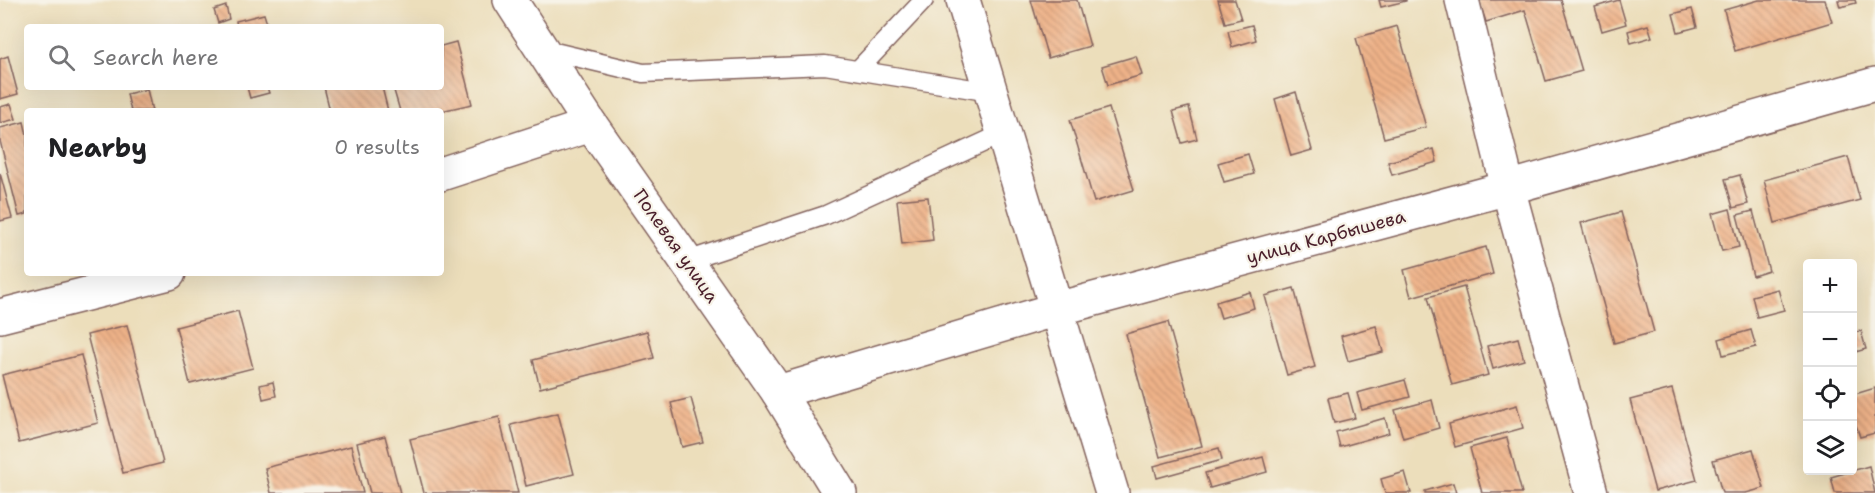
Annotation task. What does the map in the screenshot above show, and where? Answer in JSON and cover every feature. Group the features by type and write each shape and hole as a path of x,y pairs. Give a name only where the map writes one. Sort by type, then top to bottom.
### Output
{"street":[{"name":"Полевая улица","path":"510,0 591,125 778,392 840,493"},
{"path":"963,0 1112,493"},
{"path":"1461,0 1508,188 1591,493"},
{"name":"улица Карбышева","path":"778,392 1057,309 1508,188 1875,84"},
{"path":"444,173 591,125"},
{"path":"0,316 157,276"}],"lane":[{"path":"858,70 924,0"},
{"path":"541,49 644,73 825,65 991,92"},
{"path":"687,261 826,215 1004,134"}],"building":[{"path":"1031,0 1077,0 1090,46 1048,58"},
{"path":"1218,0 1235,0 1241,19 1225,23"},
{"path":"1379,0 1406,0 1406,1 1381,7"},
{"path":"1479,0 1561,0 1582,71 1546,81 1525,10 1486,22"},
{"path":"1619,0 1626,24 1602,31 1595,7"},
{"path":"1759,0 1825,0 1832,22 1735,51 1724,10"},
{"path":"1838,0 1855,0 1856,3 1840,7"},
{"path":"226,6 229,19 218,23 214,10"},
{"path":"1692,9 1697,27 1678,32 1673,14"},
{"path":"264,14 267,24 236,24 236,21"},
{"path":"1252,25 1256,40 1232,47 1228,31"},
{"path":"1648,25 1652,37 1631,43 1628,31"},
{"path":"1397,26 1426,127 1384,138 1356,38"},
{"path":"456,42 472,104 444,110 444,108 399,108 394,90 444,90 444,45"},
{"path":"8,56 18,94 0,99 0,59"},
{"path":"1136,56 1142,75 1108,85 1102,66"},
{"path":"147,90 151,108 130,108 127,94"},
{"path":"248,90 268,90 269,93 250,98"},
{"path":"325,90 383,90 387,108 329,108"},
{"path":"1296,92 1312,150 1291,156 1275,99"},
{"path":"11,104 16,119 0,123 0,107"},
{"path":"1189,107 1197,139 1182,143 1173,111"},
{"path":"1109,108 1134,190 1094,202 1070,120"},
{"path":"24,122 24,215 19,216 0,141 0,128"},
{"path":"1434,149 1437,162 1392,175 1388,162"},
{"path":"1248,154 1254,174 1224,182 1218,163"},
{"path":"1848,157 1860,200 1775,223 1764,180"},
{"path":"0,173 12,218 0,221"},
{"path":"1740,175 1748,204 1733,208 1725,179"},
{"path":"928,197 933,240 902,244 897,200"},
{"path":"1730,209 1739,247 1722,251 1712,214"},
{"path":"1753,211 1769,271 1753,276 1737,215"},
{"path":"1621,212 1654,332 1614,343 1581,223"},
{"path":"1486,247 1493,274 1411,297 1404,270"},
{"path":"1464,287 1488,375 1452,385 1428,297"},
{"path":"1294,288 1315,367 1287,375 1265,296"},
{"path":"1778,289 1784,310 1757,317 1752,296"},
{"path":"1250,292 1254,308 1221,318 1216,302"},
{"path":"238,311 253,368 190,384 176,327"},
{"path":"1168,322 1202,446 1160,457 1126,334"},
{"path":"127,325 163,463 123,473 87,335"},
{"path":"1376,326 1383,352 1348,361 1341,336"},
{"path":"1751,330 1756,347 1723,355 1719,339"},
{"path":"647,331 654,358 540,388 533,360"},
{"path":"1861,331 1866,349 1857,352 1857,332"},
{"path":"1518,338 1524,360 1493,369 1487,346"},
{"path":"81,355 98,423 19,443 2,375"},
{"path":"1405,380 1410,397 1362,410 1357,393"},
{"path":"273,382 276,396 263,399 260,385"},
{"path":"1875,388 1875,433 1860,437 1857,428 1857,393"},
{"path":"1672,389 1697,480 1655,491 1630,400"},
{"path":"1348,393 1355,418 1334,423 1328,398"},
{"path":"691,398 703,442 682,447 671,403"},
{"path":"1432,400 1439,428 1403,438 1395,410"},
{"path":"1517,405 1523,428 1455,447 1449,424"},
{"path":"558,413 574,474 526,486 511,425"},
{"path":"499,417 518,493 424,493 410,439"},
{"path":"1385,418 1389,433 1340,447 1336,432"},
{"path":"385,436 400,493 370,493 357,443"},
{"path":"1507,438 1522,493 1482,493 1470,448"},
{"path":"351,446 363,493 271,493 265,468"},
{"path":"1219,448 1222,460 1157,478 1154,466"},
{"path":"1753,449 1764,488 1746,493 1722,493 1713,460"},
{"path":"1263,457 1267,472 1210,488 1205,473"},
{"path":"1869,466 1875,493 1835,493 1831,477 1857,475 1857,469"},
{"path":"1405,472 1411,493 1385,493 1381,479"},
{"path":"1453,483 1456,493 1425,493 1425,491"}]}
